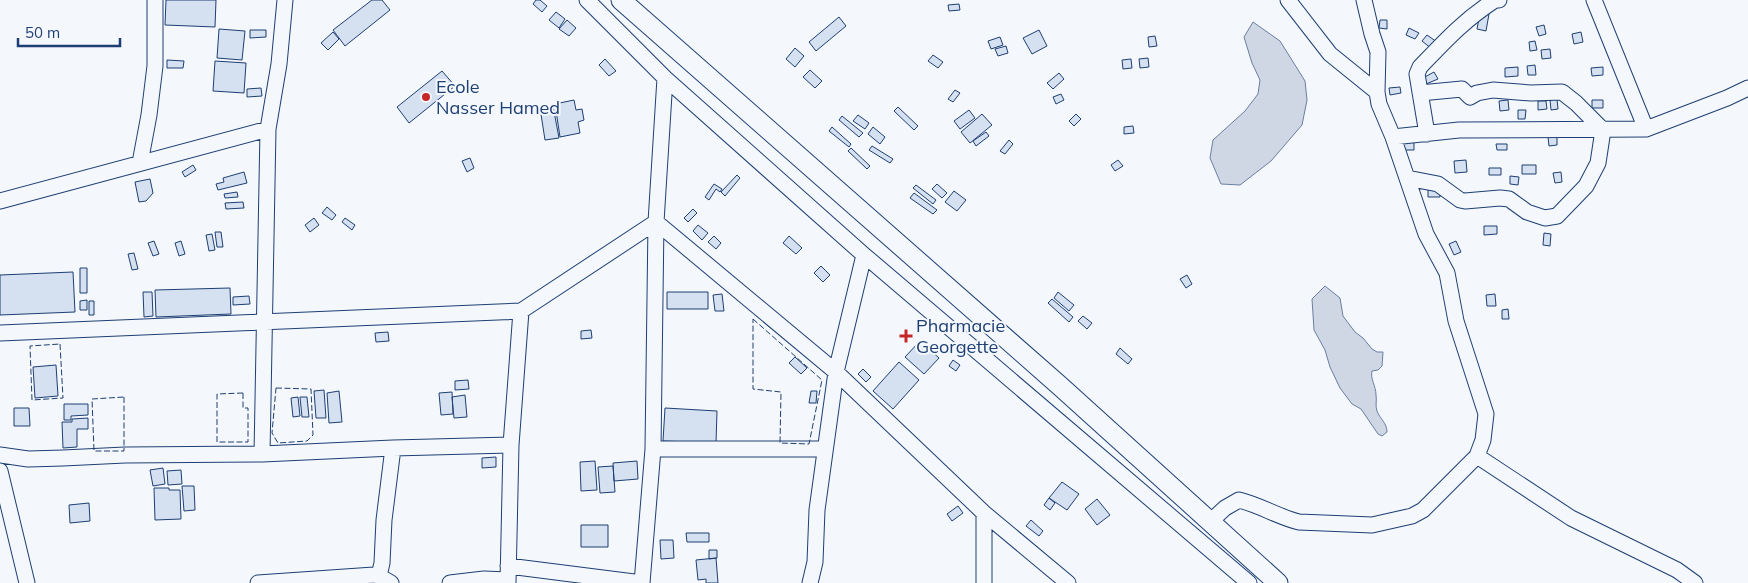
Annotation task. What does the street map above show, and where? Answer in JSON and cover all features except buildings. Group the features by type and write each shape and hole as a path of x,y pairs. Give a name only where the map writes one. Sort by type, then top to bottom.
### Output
{"main road":[{"path":"621,0 897,242 1211,521 1278,583"}],"street":[{"path":"140,163 149,115 155,66 155,0"},
{"path":"262,454 268,129 279,64 285,0"},
{"path":"587,0 665,78 864,254 1249,583"},
{"path":"1288,0 1330,54 1377,92"},
{"path":"1211,521 1224,508 1239,500 1299,522 1372,525 1412,516 1422,510 1476,456 1483,440 1486,414 1456,321 1448,274 1426,234 1394,137 1379,104 1377,92 1378,52 1364,0"},
{"path":"1427,134 1417,74 1420,67 1457,28 1475,13 1496,0"},
{"path":"1594,0 1646,129"},
{"path":"450,583 508,576 642,583 653,449 656,222 665,78"},
{"path":"1394,137 1458,130 1646,129 1748,88"},
{"path":"1420,93 1462,89 1470,97 1493,90 1531,93 1562,92 1603,130"},
{"path":"0,201 268,129"},
{"path":"1407,178 1438,184 1460,200 1509,199 1527,212 1544,218 1557,216 1586,186 1598,163 1603,130"},
{"path":"0,333 521,311 656,222"},
{"path":"656,222 836,372 984,513 1068,583"},
{"path":"810,583 815,562 817,510 836,372 864,254"},
{"path":"508,576 511,445 521,311"},
{"path":"0,455 28,458 262,454 511,445"},
{"path":"258,583 385,579 382,563 388,482 393,448"},
{"path":"653,449 825,449"},
{"path":"1476,456 1571,518 1678,570 1695,583"},
{"path":"0,470 27,583"},
{"path":"984,513 984,583"}],"shaded area":[{"path":"1253,22 1280,41 1305,81 1307,100 1302,125 1271,161 1240,185 1221,184 1210,158 1213,140 1245,111 1258,94 1260,80 1252,63 1244,37"},
{"path":"1325,286 1340,298 1343,316 1355,332 1372,349 1377,352 1383,352 1382,366 1378,370 1372,371 1372,380 1376,392 1376,409 1387,429 1387,432 1382,436 1378,434 1361,409 1352,404 1340,388 1330,367 1325,350 1314,330 1312,299"}],"fence":[{"path":"753,319 822,380 809,444 780,443 781,392 753,389 753,319"},
{"path":"60,344 63,398 32,400 30,346 60,344"},
{"path":"276,388 311,389 313,435 307,441 278,443 272,433 276,388"},
{"path":"243,393 243,408 248,408 248,442 217,442 217,394 243,393"},
{"path":"124,397 124,451 94,451 92,399 124,397"}],"place":[{"name":"Ecole Nasser Hamed","path":"426,97"},
{"name":"Pharmacie Georgette","path":"906,336"}]}
